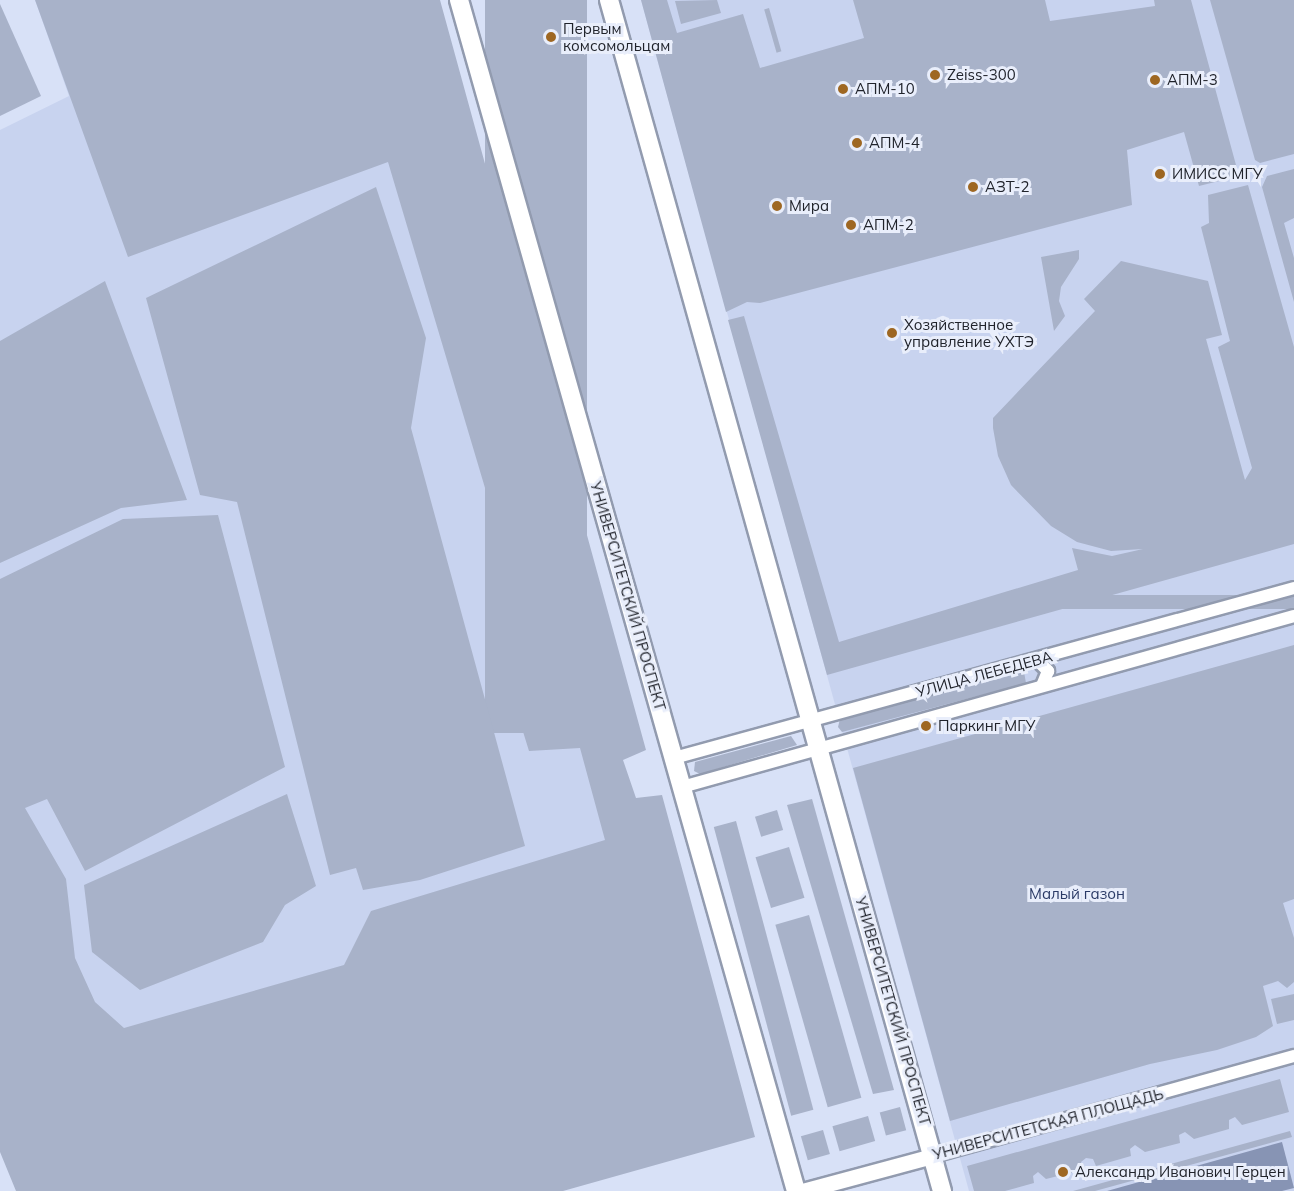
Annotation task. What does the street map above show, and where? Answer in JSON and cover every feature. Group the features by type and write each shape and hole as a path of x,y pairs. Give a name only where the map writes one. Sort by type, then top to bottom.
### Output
{"main road":[{"name":"УНИВЕРСИТЕТСКИЙ ПРОСПЕКТ","path":"459,0 796,1191"},
{"name":"УНИВЕРСИТЕТСКИЙ ПРОСПЕКТ","path":"609,0 942,1191"}],"street":[{"name":"УЛИЦА ЛЕБЕДЕВА","path":"674,759 1294,588"},
{"name":"УЛИЦА ЛЕБЕДЕВА","path":"682,788 819,746 1294,616"},
{"path":"1037,660 1048,671 1042,686"},
{"name":"УНИВЕРСИТЕТСКАЯ ПЛОЩАДЬ","path":"802,1191 1294,1056"}],"shaded area":[{"path":"35,0 426,0 588,720 641,897 196,1117 0,955 0,130 69,96"},
{"path":"641,0 1294,0 1294,1191 969,1191"},
{"path":"1282,1142 1294,1188 1282,1191 1107,1191"}],"green space":[{"path":"35,0 440,0 646,750 623,760 636,798 662,795 755,1137 563,1191 16,1191 0,1152 0,579 123,519 218,515 285,767 85,871 47,799 25,808 66,879 75,958 95,1002 124,1028 344,965 371,911 605,840 580,748 529,751 516,709 527,629 388,162 128,257"},
{"path":"485,0 587,0 587,733 485,733"},
{"path":"641,0 667,0 677,33 743,14 760,68 864,38 853,0 1045,0 1050,21 1155,6 1154,0 1191,0 1239,176 1199,186 1184,132 1127,150 1132,205 760,303 747,302 726,312"},
{"path":"717,0 721,13 681,24 675,1"},
{"path":"1210,0 1294,0 1294,154 1260,163 1255,160"},
{"path":"0,4 41,96 0,116"},
{"path":"769,8 781,51 777,53 764,9"},
{"path":"1294,169 1294,218 1284,223 1294,258 1294,302 1262,187 1267,176"},
{"path":"1248,185 1294,347 1294,544 827,675 728,320 744,316 839,642 1078,570 1072,548 1112,556 1143,549 1111,551 1077,542 1051,526 1011,485 998,456 993,428 993,418 1095,311 1084,299 1121,261 1208,281 1222,335 1206,339 1245,480 1252,468 1218,347 1230,341 1201,227 1209,223 1208,195"},
{"path":"376,187 426,338 411,428 525,846 420,880 363,890 356,868 330,875 237,502 200,495 146,298"},
{"path":"1079,250 1079,259 1061,287 1059,301 1065,316 1054,331 1041,257"},
{"path":"105,281 187,500 121,508 0,563 0,341"},
{"path":"1060,595 1294,595 1294,609 1060,609"},
{"name":"Малый газон","path":"1294,645 1294,899 1283,903 1294,938 1294,982 1287,988 1278,981 1263,986 1273,1026 1256,1037 1217,1050 1150,1064 950,1121 853,768"},
{"path":"1024,672 1026,683 842,732 838,727 840,719"},
{"path":"791,736 797,745 700,774 694,771 695,762"},
{"path":"287,794 316,886 285,905 263,942 140,990 92,952 84,885"},
{"path":"812,799 894,1090 873,1094 787,805"},
{"path":"777,810 783,830 761,837 755,817"},
{"path":"736,821 813,1110 791,1116 714,827"},
{"path":"789,847 804,898 771,908 756,857"},
{"path":"809,915 861,1098 828,1107 775,925"},
{"path":"1294,994 1294,1020 1277,1024 1271,999"},
{"path":"1280,1079 1289,1112 1242,1125 1235,1117 1229,1120 1229,1129 1194,1139 1185,1132 1179,1135 1180,1143 1145,1152 1135,1145 1130,1149 1131,1156 1096,1166 1093,1159 1086,1158 1081,1162 1082,1170 1046,1179 1038,1172 1033,1176 1034,1183 1005,1191 974,1191 967,1166"},
{"path":"900,1107 906,1130 886,1136 880,1112"},
{"path":"868,1116 875,1141 840,1151 832,1126"},
{"path":"823,1130 830,1154 808,1160 801,1136"},
{"path":"1290,1131 1292,1137 1095,1191 1073,1191"}],"place":[{"name":"Первым комсомольцам","path":"551,37"},
{"name":"Zeiss-300","path":"935,75"},
{"name":"АПМ-3","path":"1155,80"},
{"name":"АПМ-10","path":"843,89"},
{"name":"АПМ-4","path":"857,143"},
{"name":"ИМИСС МГУ","path":"1160,174"},
{"name":"АЗТ-2","path":"973,187"},
{"name":"Мира","path":"777,206"},
{"name":"АПМ-2","path":"851,225"},
{"name":"Хозяйственное управление УХТЭ","path":"892,333"},
{"name":"Паркинг МГУ","path":"926,726"},
{"name":"Александр Иванович Герцен","path":"1063,1172"}]}
